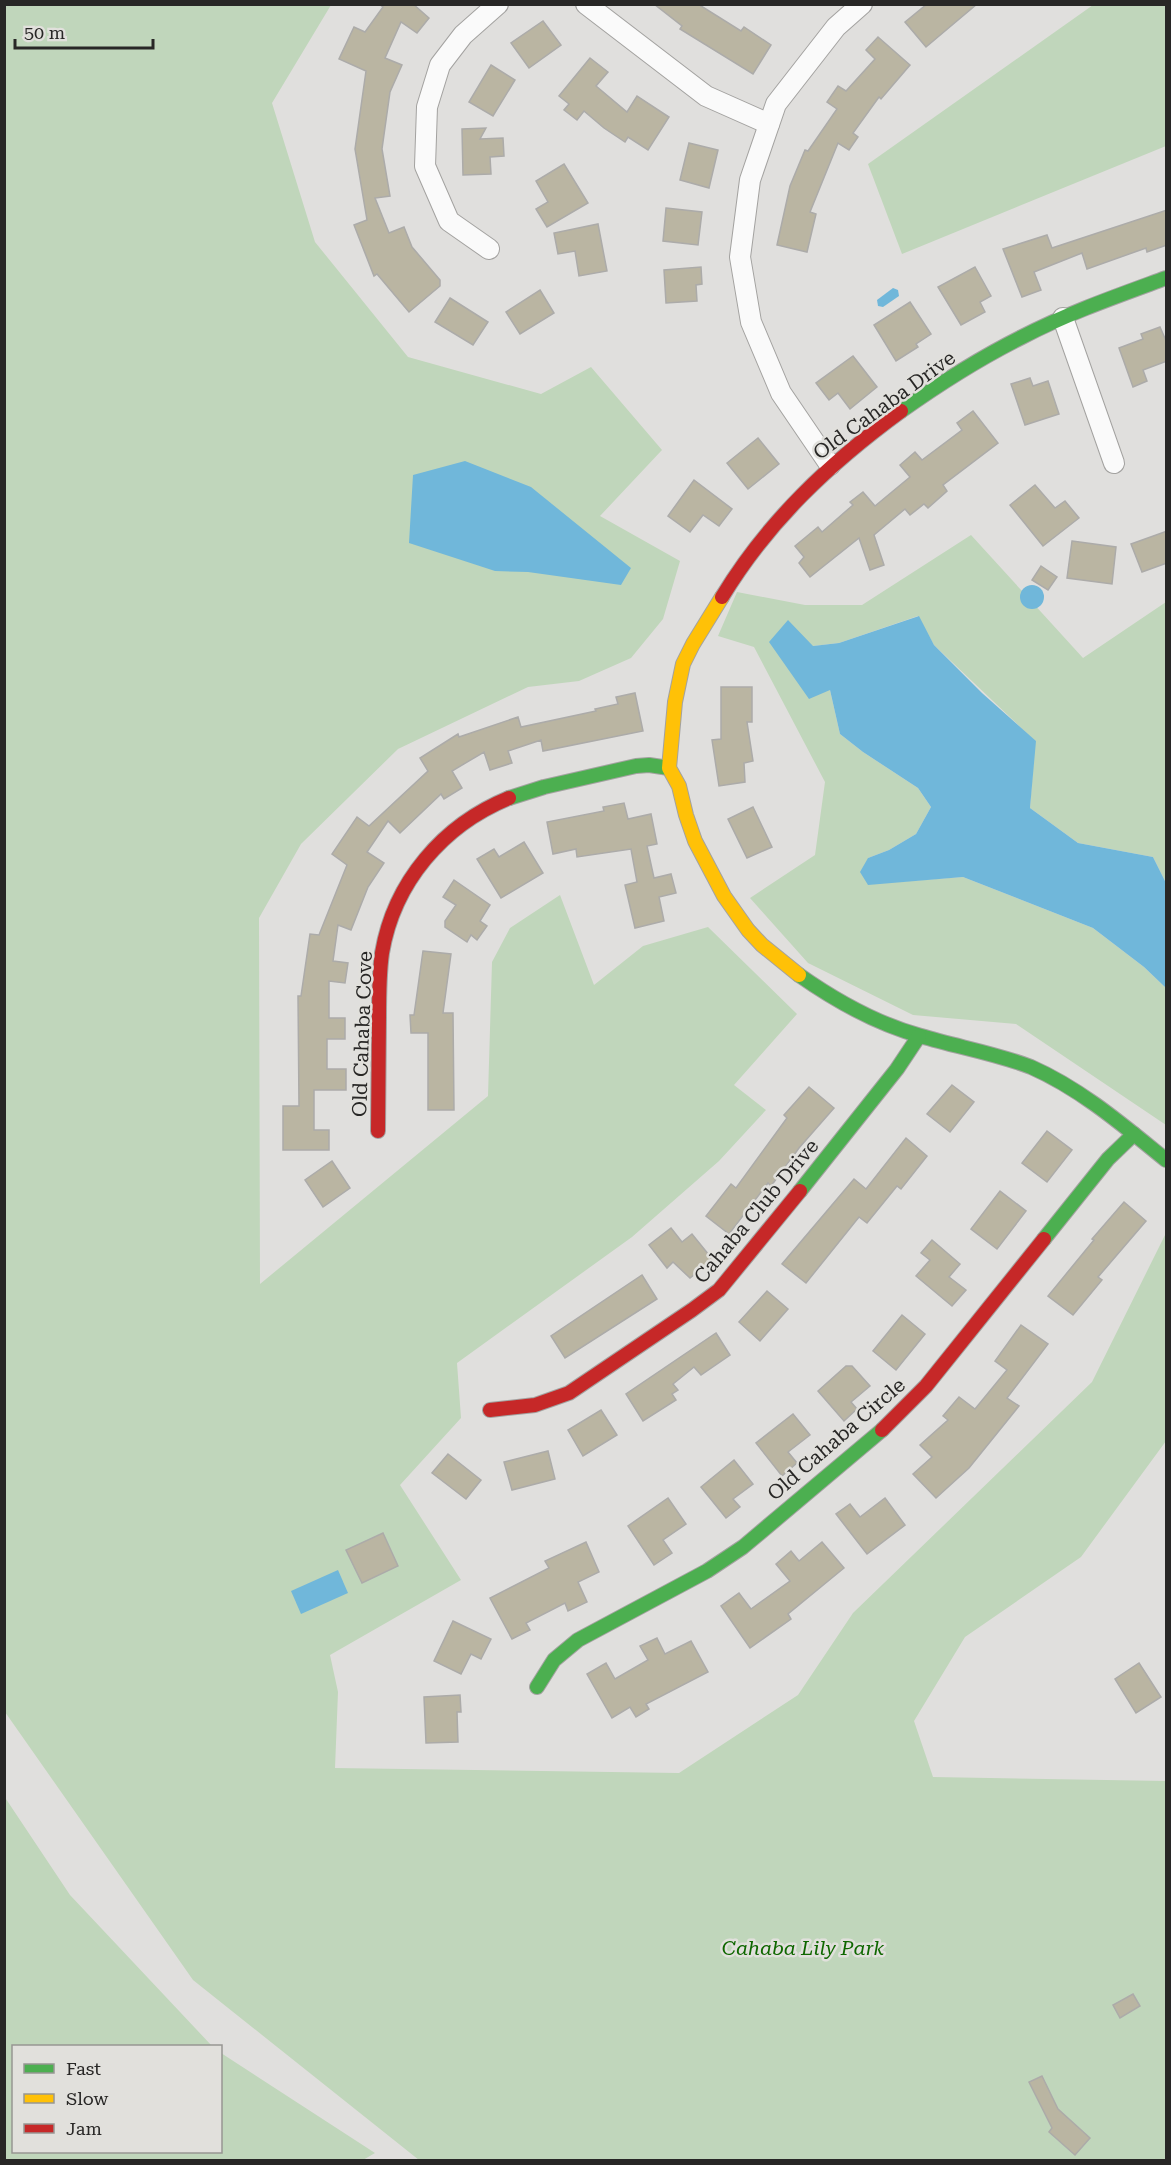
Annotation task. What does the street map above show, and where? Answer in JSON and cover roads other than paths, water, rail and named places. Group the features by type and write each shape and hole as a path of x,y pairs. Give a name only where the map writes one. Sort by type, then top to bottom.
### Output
{"street":[{"path":"489,249 449,221 425,166 426,118 427,106 440,65 463,35 498,4"},
{"path":"586,4 706,96 769,124"},
{"path":"830,465 781,393 751,322 740,257 750,180 776,104 836,27 862,4"},
{"name":"Old Cahaba Drive","path":"1167,278 1031,332 907,407 830,465 802,493 749,554 683,662 674,703 669,768 676,774 687,820 697,845 731,906 751,933 775,956 838,1001 882,1024 919,1036 997,1054 1034,1068 1101,1108 1167,1160"},
{"path":"1063,318 1114,463"},
{"name":"Old Cahaba Cove","path":"378,1131 380,974 383,946 400,896 429,853 461,824 490,806 526,792 636,766 669,768"},
{"name":"Cahaba Club Drive","path":"490,1410 535,1405 568,1393 719,1290 856,1122 919,1036"},
{"name":"Old Cahaba Circle","path":"537,1687 550,1664 560,1653 578,1640 707,1571 742,1546 863,1447 899,1414 926,1386 1108,1159 1134,1134"}],"water":[{"path":"893,288 898,290 899,296 883,307 878,306 877,300"},
{"path":"465,461 531,487 631,568 621,585 528,572 495,571 409,543 413,475"},
{"path":"1032,585 1040,589 1044,597 1040,605 1032,609 1024,605 1020,597 1024,589"},
{"path":"919,616 934,645 982,693 1036,741 1030,808 1078,843 1153,857 1166,883 1166,988 1144,967 1093,928 963,877 868,885 860,872 868,858 889,850 916,834 931,807 918,788 840,734 830,690 809,699 769,642 788,620 813,646 839,643"},
{"path":"338,1570 348,1593 301,1614 291,1591"}],"park label":[{"name":"Cahaba Lily Park","path":"803,1948"}]}
